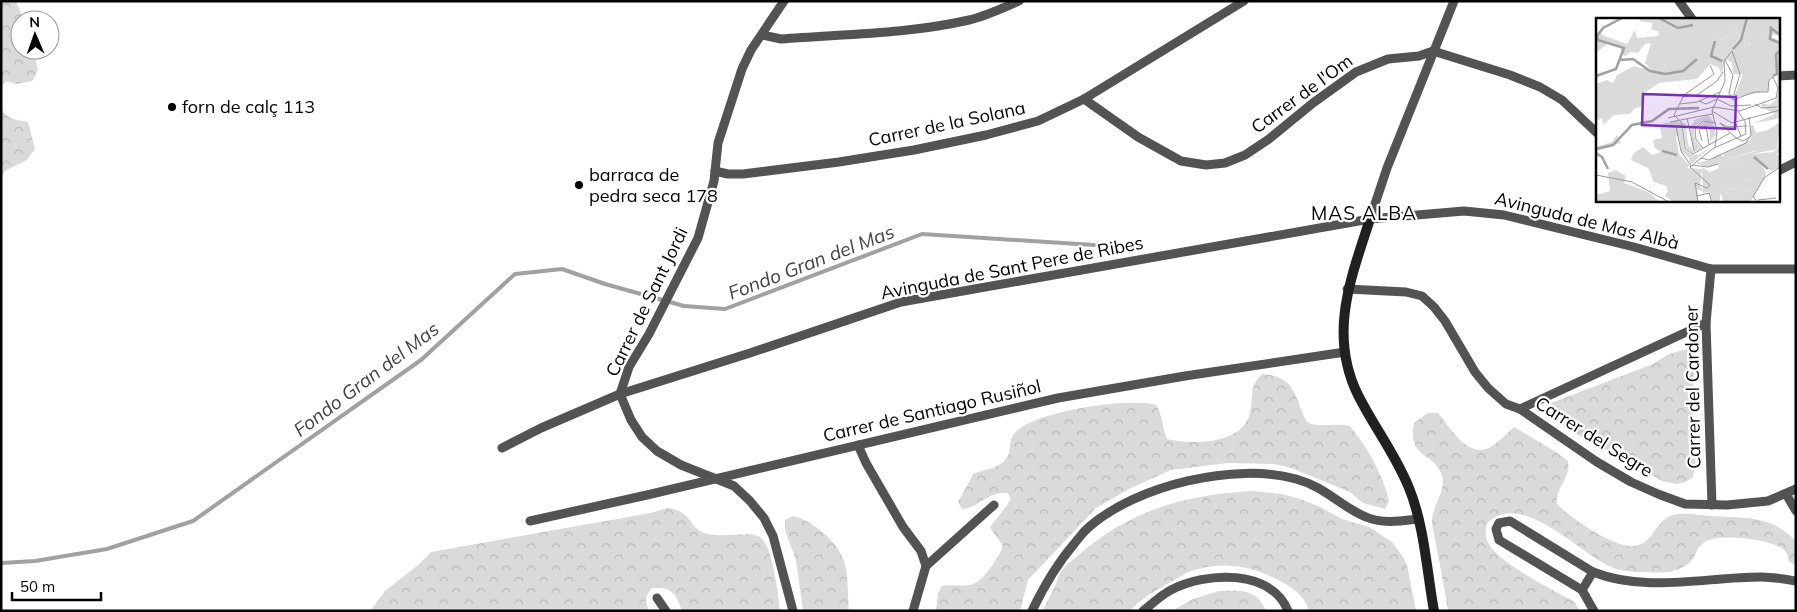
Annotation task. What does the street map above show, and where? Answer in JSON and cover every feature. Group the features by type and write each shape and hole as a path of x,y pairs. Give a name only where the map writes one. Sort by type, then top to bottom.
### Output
{"street":[{"name":"Carrer de Sant Jordi","path":"620,394 629,367 663,308 698,238 715,171 718,143 742,69 784,1"},
{"path":"762,35 781,39 918,28 970,20 1000,10 1019,1"},
{"name":"Carrer de la Solana","path":"715,171 728,174 743,174 839,162 923,148 986,135 1038,121 1084,98 1244,1"},
{"path":"1434,611 1418,519 1410,489 1355,388 1345,352 1344,327 1347,289 1387,168 1454,1"},
{"path":"1679,1 1691,18"},
{"path":"1433,51 1510,75 1540,87 1562,100 1596,132"},
{"name":"Carrer de l'Om","path":"1084,98 1138,137 1181,162 1206,165 1225,164 1245,155 1270,139 1313,103 1356,72 1388,59 1419,56 1433,51"},
{"path":"1780,76 1796,75"},
{"path":"1780,170 1796,162"},
{"name":"Avinguda de Mas Albà","path":"1370,219 1464,211 1504,215 1634,247 1711,269 1796,270"},
{"name":"Avinguda de Sant Pere de Ribes","path":"502,448 541,428 620,394 901,302 1370,219"},
{"name":"Carrer del Cardoner","path":"1711,269 1706,323 1712,505"},
{"name":"Carrer del Segre","path":"1347,289 1406,292 1422,296 1445,321 1465,358 1488,388 1506,404 1520,410 1597,462 1631,482 1685,504 1712,505 1768,501 1796,489"},
{"name":"Carrer del Segre","path":"1520,410 1706,323"},
{"name":"Carrer de Santiago Rusiñol","path":"530,521 1058,398 1185,376 1345,352"},
{"path":"620,394 631,420 642,437 657,451 681,465 734,486 764,518 773,536 792,611"},
{"path":"858,445 866,463 904,527 921,551 926,566"},
{"path":"1032,611 1044,585 1057,564 1088,528 1115,508 1145,494 1174,484 1212,476 1245,474 1278,476 1311,484 1365,517 1378,521 1418,519"},
{"path":"1786,494 1796,511"},
{"path":"913,611 926,566 994,505"},
{"path":"1594,611 1582,590 1499,540 1496,533 1497,526 1502,521 1510,521 1593,572 1605,577 1633,581 1703,581 1763,577 1796,581"},
{"path":"1582,590 1593,572"},
{"path":"1143,611 1170,590 1192,581 1223,576 1238,577 1261,584 1281,598 1288,611"},
{"path":"656,598 666,611"}],"green space":[{"path":"1,1 16,1 20,10 10,10 10,60 36,60 38,70 32,81 16,84 6,81 1,87"},
{"path":"1,108 9,117 28,122 35,149 27,160 5,171 1,178"},
{"path":"1687,349 1694,355 1693,407 1696,454 1693,477 1686,482 1677,484 1662,481 1566,428 1545,409 1551,403 1653,364 1669,354"},
{"path":"1262,374 1282,379 1288,384 1293,390 1307,422 1318,425 1350,426 1379,471 1389,501 1385,509 1363,503 1350,492 1291,468 1274,464 1228,463 1171,470 1129,489 1096,508 1028,580 1020,611 936,611 938,593 942,586 966,586 980,580 989,570 1003,547 990,527 1011,500 1008,493 995,494 968,508 962,509 958,502 974,473 984,471 1004,462 1009,453 1012,437 1019,429 1030,422 1065,411 1106,404 1143,403 1156,405 1167,439 1189,442 1215,440 1227,437 1245,424 1250,413 1253,388"},
{"path":"1428,413 1438,413 1460,440 1473,449 1489,448 1514,427 1553,450 1568,461 1567,473 1558,492 1557,504 1582,524 1614,542 1623,545 1639,545 1650,538 1667,518 1678,514 1761,520 1779,528 1795,540 1796,565 1789,562 1786,552 1776,545 1744,538 1721,538 1705,542 1698,549 1689,564 1676,570 1667,572 1626,571 1605,564 1546,525 1530,517 1514,513 1499,515 1486,525 1486,538 1491,548 1500,557 1526,575 1575,602 1580,611 1448,611 1432,520 1441,493 1442,476 1439,468 1418,450 1413,435 1414,423"},
{"path":"1254,491 1282,494 1300,499 1342,519 1369,527 1392,542 1407,565 1416,611 1309,611 1302,597 1285,583 1247,568 1215,566 1188,572 1147,596 1130,611 1042,611 1059,574 1064,568 1098,539 1118,526 1160,507 1183,501 1206,496"},
{"path":"667,508 681,512 695,527 710,535 746,534 758,536 763,540 774,570 780,611 682,611 678,600 672,592 652,588 646,602 650,611 370,611 385,591 418,565 431,552 651,513"},
{"path":"793,516 816,527 830,539 841,554 848,585 849,611 803,611 796,560 785,529 785,520"},
{"path":"1219,591 1247,592 1258,598 1266,611 1172,611 1193,599"}],"waterway":[{"name":"Fondo Gran del Mas","path":"1,563 35,561 107,549 193,521 421,360 515,274 562,269 605,284 684,306 725,309 922,234 1094,245"}],"place":[{"name":"forn de calç 113","path":"172,107"},
{"name":"barraca de pedra seca 178","path":"579,185"}],"district":[{"name":"MAS ALBA","path":"1364,213"}]}
